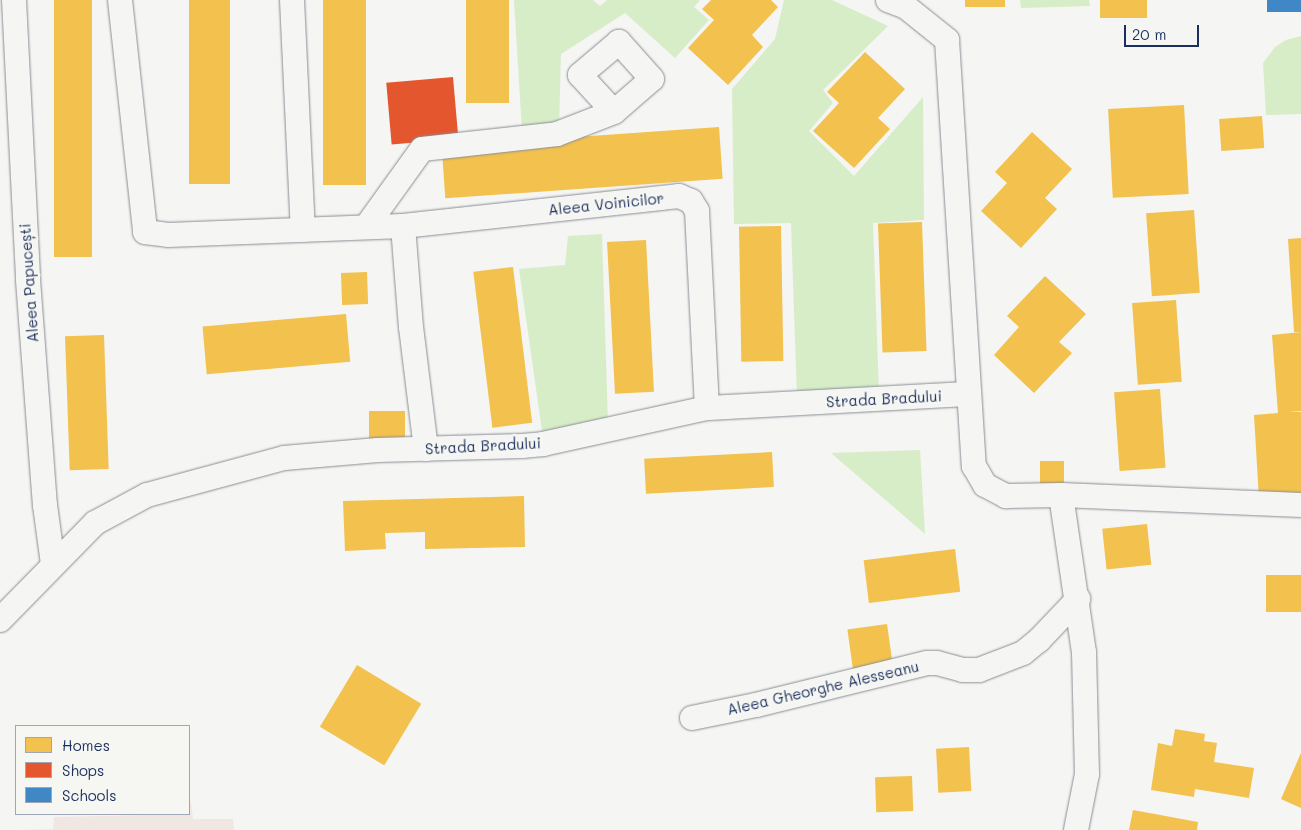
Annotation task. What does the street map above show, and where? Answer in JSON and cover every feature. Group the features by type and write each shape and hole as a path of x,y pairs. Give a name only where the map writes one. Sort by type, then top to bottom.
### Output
{"street":[{"name":"Aleea Papucești","path":"14,0 28,280 46,505 54,564"},
{"name":"Aleea Voinicilor","path":"120,0 145,232 168,235 402,226 680,196 691,201 697,211 707,408"},
{"path":"292,0 303,230"},
{"path":"888,0 906,8 947,40 974,466 985,485 1006,496 1061,495 1301,505"},
{"path":"366,227 422,149 557,134 614,112"},
{"path":"402,226 410,328 426,449"},
{"name":"Strada Bradului","path":"0,620 95,523 147,495 284,458 378,450 543,444 707,408 969,394"},
{"path":"1061,495 1078,599 1084,652 1087,774 1076,830"},
{"name":"Aleea Gheorghe Alesseanu","path":"692,718 756,706 927,663 936,662 963,670 979,670 1023,653 1039,640 1078,599"}],"shaded area":[{"path":"191,802 193,819 233,819 234,830 16,830 53,829 54,817 190,815"}],"green space":[{"path":"514,0 593,0 600,6 607,0 700,0 694,7 709,20 675,58 625,13 561,54 559,128 522,131"},
{"path":"784,0 832,0 888,26 823,90 833,103 809,131 854,176 923,97 924,220 873,223 879,394 797,397 791,223 734,224 732,89 775,39"},
{"path":"1020,0 1089,0 1090,6 1021,8"},
{"path":"1301,36 1301,114 1266,115 1263,63 1275,47 1286,40"},
{"path":"602,234 608,424 543,438 519,269 565,265 568,236"},
{"path":"920,450 925,534 831,453"}],"building: Homes":[{"path":"54,0 92,0 92,257 54,257"},
{"path":"189,0 230,0 230,184 189,184"},
{"path":"323,0 366,0 366,185 323,185"},
{"path":"466,0 509,0 509,103 466,103"},
{"path":"711,0 771,0 778,7 752,35 763,47 728,85 688,48 714,20 702,9"},
{"path":"965,0 1005,0 1005,7 965,7"},
{"path":"1100,0 1147,0 1147,18 1100,18"},
{"path":"865,52 905,89 878,118 890,129 854,168 813,131 839,103 827,92"},
{"path":"1184,105 1189,194 1113,198 1108,109"},
{"path":"1262,116 1264,148 1221,151 1219,119"},
{"path":"719,127 723,179 445,198 442,146"},
{"path":"1032,132 1072,169 1045,198 1057,209 1021,248 981,211 1007,183 995,172"},
{"path":"1194,210 1200,293 1152,296 1146,213"},
{"path":"922,222 927,351 883,352 878,224"},
{"path":"781,226 783,361 741,362 739,227"},
{"path":"1301,238 1301,332 1294,332 1288,239"},
{"path":"646,240 654,392 615,394 607,242"},
{"path":"513,267 532,423 492,428 473,272"},
{"path":"367,272 368,304 342,305 341,273"},
{"path":"1045,276 1086,314 1059,342 1072,353 1034,393 994,355 1019,327 1007,316"},
{"path":"1176,300 1182,382 1138,385 1132,303"},
{"path":"346,314 350,362 207,374 203,327"},
{"path":"1301,332 1301,411 1289,412 1301,412 1301,497 1259,499 1254,415 1278,413 1272,335"},
{"path":"104,335 109,469 70,470 65,336"},
{"path":"1160,389 1166,468 1120,471 1114,392"},
{"path":"369,411 405,411 405,445 369,445"},
{"path":"772,452 774,487 646,494 644,459"},
{"path":"1040,461 1064,461 1064,492 1040,492"},
{"path":"524,496 525,547 425,549 425,532 385,533 386,549 345,551 343,501"},
{"path":"1147,524 1151,565 1107,569 1102,529"},
{"path":"955,549 960,592 869,603 864,560"},
{"path":"1266,575 1301,575 1301,612 1266,612"},
{"path":"887,624 893,667 853,672 847,630"},
{"path":"357,665 421,704 384,765 320,727"},
{"path":"1175,729 1205,734 1204,741 1217,743 1214,762 1254,768 1249,798 1195,789 1194,797 1151,790 1158,743 1172,746"},
{"path":"969,747 971,791 938,793 936,749"},
{"path":"1301,753 1301,808 1281,799"},
{"path":"912,776 913,811 876,812 875,777"},
{"path":"1133,810 1198,822 1197,830 1129,830"}],"building: Shops":[{"path":"453,77 458,139 392,145 386,83"}],"building: Schools":[{"path":"1267,0 1301,0 1301,12 1267,12"}]}
